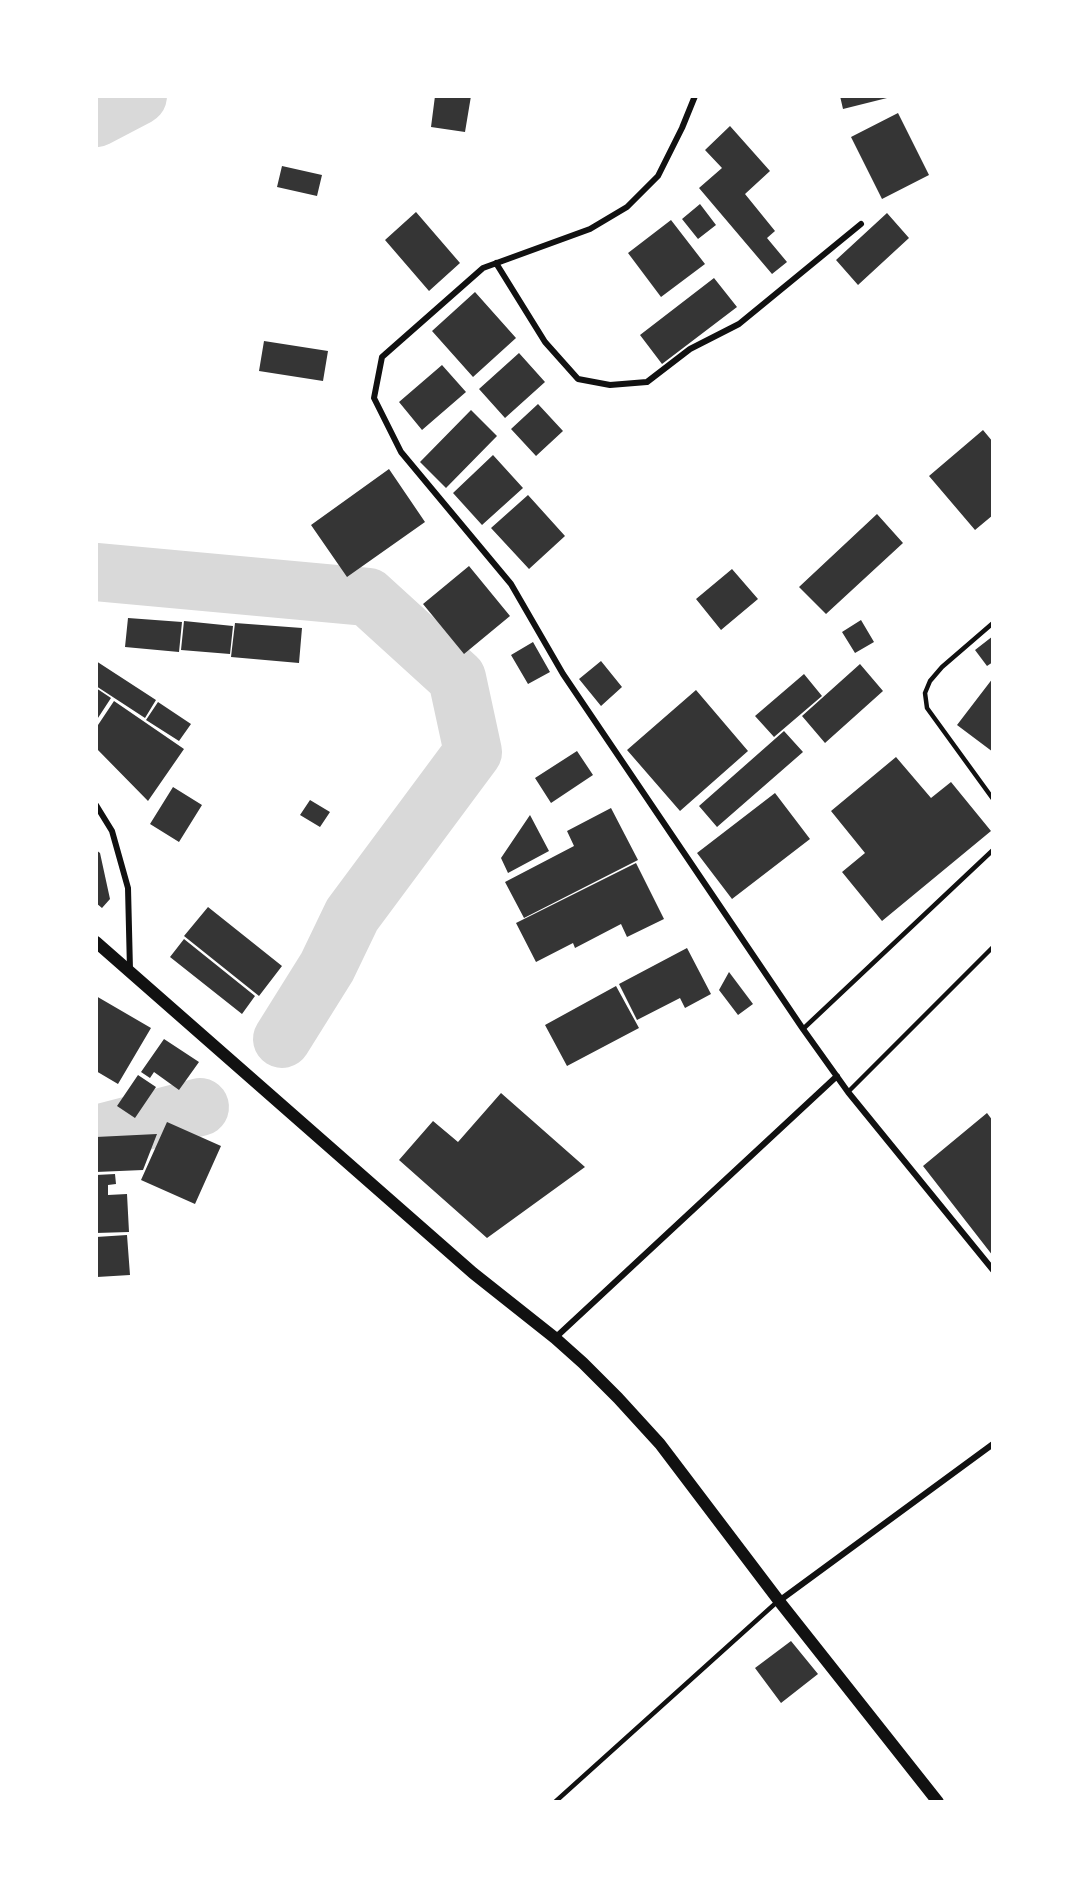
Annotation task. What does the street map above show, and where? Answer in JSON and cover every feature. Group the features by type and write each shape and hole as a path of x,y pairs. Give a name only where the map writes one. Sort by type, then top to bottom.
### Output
{"main road":[{"path":"96,942 473,1273 555,1338 618,1398 660,1444 938,1802"}],"street":[{"path":"695,96 658,176 627,207 590,229 483,268 382,357 374,398 401,452 511,584 563,674 803,1029 848,1092 993,1270"},
{"path":"496,263 544,342 578,379 610,386 647,382 690,349 739,324 861,224"},
{"path":"96,805 112,831 128,888 130,971"},
{"path":"555,1338 837,1076"},
{"path":"779,1600 993,1444"}],"lane":[{"path":"993,623 942,667 930,681 925,693 927,708 993,799"},
{"path":"803,1029 993,850"},
{"path":"848,1092 993,947"},
{"path":"555,1802 779,1600"}],"building":[{"path":"435,96 471,96 465,132 431,127"},
{"path":"840,96 891,96 891,97 843,109"},
{"path":"898,113 929,175 882,199 851,137"},
{"path":"730,126 770,171 745,194 775,231 767,238 787,262 772,274 699,188 722,168 705,150"},
{"path":"282,166 322,175 317,196 277,187"},
{"path":"700,204 716,225 698,239 682,219"},
{"path":"416,212 460,263 429,291 385,240"},
{"path":"887,213 909,238 858,285 836,260"},
{"path":"671,220 705,264 661,297 628,253"},
{"path":"714,278 737,307 662,364 640,335"},
{"path":"475,292 516,338 473,377 432,331"},
{"path":"264,341 328,351 323,381 259,371"},
{"path":"519,353 545,382 505,418 479,389"},
{"path":"442,365 466,392 422,430 399,402"},
{"path":"538,404 563,431 536,456 511,429"},
{"path":"471,410 497,436 446,488 420,462"},
{"path":"983,430 993,442 993,515 975,530 929,476"},
{"path":"493,455 523,488 482,525 453,493"},
{"path":"389,469 425,522 347,577 311,525"},
{"path":"528,495 565,536 529,569 491,528"},
{"path":"877,514 903,543 826,614 799,587"},
{"path":"469,566 510,616 464,654 423,604"},
{"path":"732,569 758,599 721,630 696,599"},
{"path":"128,618 182,622 179,652 125,647"},
{"path":"861,620 874,642 855,653 842,632"},
{"path":"184,621 233,626 230,654 181,650"},
{"path":"235,623 302,628 299,663 231,657"},
{"path":"993,636 993,662 987,666 975,650"},
{"path":"533,642 550,672 528,684 511,655"},
{"path":"96,661 156,700 145,718 96,686"},
{"path":"601,661 622,687 601,706 579,679"},
{"path":"860,664 883,691 825,743 802,716"},
{"path":"804,674 822,696 774,737 755,716"},
{"path":"993,678 993,752 957,725"},
{"path":"96,688 111,698 96,721"},
{"path":"696,690 748,751 680,811 627,750"},
{"path":"114,701 184,749 148,801 96,748 96,728"},
{"path":"158,702 191,724 179,741 146,720"},
{"path":"784,731 803,752 717,827 699,806"},
{"path":"577,751 593,775 551,803 535,778"},
{"path":"896,757 931,798 951,782 991,831 882,921 842,872 865,853 831,811"},
{"path":"173,787 202,805 179,842 150,824"},
{"path":"775,793 810,839 732,899 697,853"},
{"path":"310,800 330,812 320,827 300,815"},
{"path":"611,808 638,860 524,918 505,882 574,846 567,831"},
{"path":"530,815 549,851 508,873 501,858"},
{"path":"96,850 100,853 110,899 102,908 96,903"},
{"path":"636,863 664,919 627,937 621,924 575,948 573,943 536,962 516,923"},
{"path":"208,907 282,966 259,996 184,936"},
{"path":"184,939 255,996 242,1014 170,957"},
{"path":"687,948 711,994 685,1008 680,998 637,1020 619,984"},
{"path":"729,972 753,1004 738,1015 719,990"},
{"path":"616,986 639,1028 567,1066 545,1025"},
{"path":"96,996 151,1028 118,1084 96,1071"},
{"path":"164,1039 199,1062 179,1090 154,1072 150,1078 141,1072"},
{"path":"138,1075 156,1087 135,1118 117,1106"},
{"path":"501,1093 585,1167 487,1238 399,1160 433,1121 458,1142"},
{"path":"987,1113 993,1121 993,1256 923,1166"},
{"path":"167,1122 221,1146 195,1204 141,1180"},
{"path":"157,1134 143,1170 96,1172 96,1137"},
{"path":"115,1174 116,1184 108,1185 108,1195 127,1194 129,1232 96,1233 96,1175"},
{"path":"127,1235 130,1275 97,1277 96,1237"},
{"path":"791,1641 818,1674 781,1703 755,1668"}],"waterway":[{"path":"96,118 138,96"},
{"path":"96,572 368,597 457,678 473,752 352,915 327,967 282,1039"},
{"path":"96,1134 200,1107"}]}
